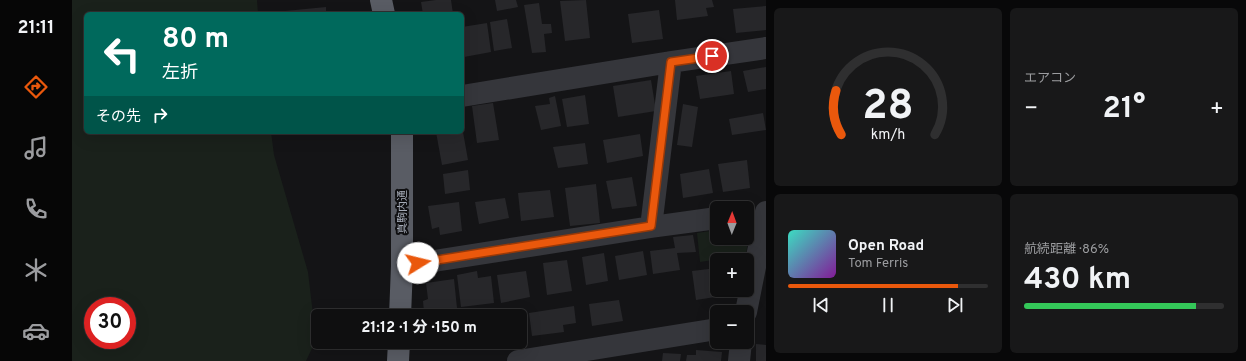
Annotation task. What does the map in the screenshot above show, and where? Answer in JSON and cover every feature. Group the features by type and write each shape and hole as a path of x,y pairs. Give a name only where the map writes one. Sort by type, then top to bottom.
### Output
{"highway":[{"path":"381,0 384,12"},
{"name":"真駒内通","path":"400,309 402,266 402,134"},
{"path":"398,361 399,349"}],"street":[{"path":"464,96 766,48"},
{"path":"651,226 671,62"},
{"path":"747,305 766,212 754,213"},
{"path":"402,266 651,226 710,219"},
{"path":"518,361 710,330"},
{"path":"739,361 741,349"}],"shaded area":[{"path":"72,0 257,0 258,12 84,12 84,134 271,134 274,155 308,272 312,309 311,309 312,349 306,361 72,361"},
{"path":"710,231 710,245 747,245 746,253 710,253 710,260 700,262 697,233"}],"building":[{"path":"451,0 453,12 423,12 421,2"},
{"path":"495,0 516,0 518,7 497,11"},
{"path":"586,0 590,38 565,41 560,1"},
{"path":"675,0 712,0 714,7 706,8 708,16 677,20"},
{"path":"539,3 542,24 551,24 552,33 544,34 546,52 532,53 524,5"},
{"path":"766,6 766,30 736,33 733,9"},
{"path":"326,7 326,12 275,12"},
{"path":"659,10 663,39 632,43 628,14"},
{"path":"507,19 512,48 494,51 490,22"},
{"path":"487,23 491,52 464,57 464,27"},
{"path":"766,67 766,89 748,92 743,71"},
{"path":"731,71 734,94 700,99 696,76"},
{"path":"651,80 656,111 618,117 613,86"},
{"path":"585,95 589,124 567,127 562,99"},
{"path":"555,96 561,126 541,130 535,106 550,104 549,98"},
{"path":"493,103 499,140 477,143 472,106"},
{"path":"683,104 698,107 692,147 677,145"},
{"path":"763,113 766,130 732,135 729,119"},
{"path":"436,134 463,134 468,160 442,165"},
{"path":"640,134 643,156 607,163 603,140"},
{"path":"585,143 588,164 558,168 553,147"},
{"path":"747,160 750,188 723,192 718,164"},
{"path":"709,169 713,193 683,198 680,174"},
{"path":"468,170 470,190 445,194 443,174"},
{"path":"632,177 637,206 612,209 606,181"},
{"path":"596,184 600,223 570,226 565,188"},
{"path":"550,190 554,217 521,221 518,193"},
{"path":"505,198 509,218 479,224 475,202"},
{"path":"459,202 462,231 440,235 439,227 432,229 428,206"},
{"path":"693,235 696,252 677,253 680,270 653,274 650,251 675,248 673,237"},
{"path":"643,251 647,275 619,280 615,256"},
{"path":"604,253 608,281 586,285 582,257"},
{"path":"567,260 572,291 547,295 543,263"},
{"path":"710,269 710,297 715,297 696,300 692,271"},
{"path":"477,271 478,278 491,276 494,303 461,307 457,275"},
{"path":"526,271 530,297 501,303 497,275"},
{"path":"454,279 457,308 424,309 423,301 428,299 426,283"},
{"path":"619,300 623,321 592,326 589,304"},
{"path":"574,306 576,323 563,325 564,332 532,336 529,313"},
{"path":"756,344 766,345 766,361 756,361"},
{"path":"696,350 722,352 721,361 686,361 687,355 696,355"},
{"path":"663,353 681,354 680,361 662,361"}],"route":[{"path":"418,263 651,226 671,62 712,56"}]}
